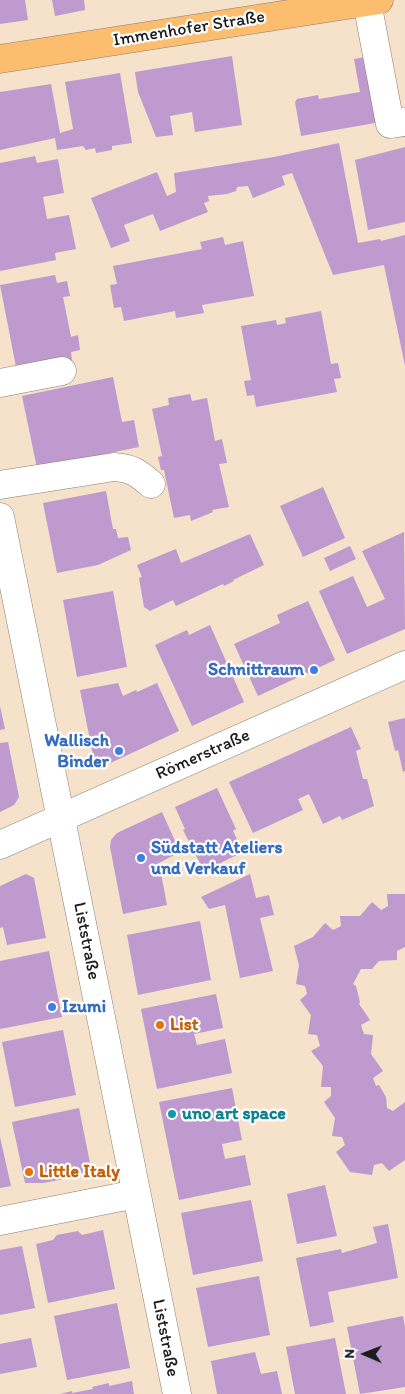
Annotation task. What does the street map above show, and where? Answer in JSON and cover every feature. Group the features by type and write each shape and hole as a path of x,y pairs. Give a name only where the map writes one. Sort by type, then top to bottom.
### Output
{"main road":[{"name":"Immenhofer Straße","path":"0,59 373,1"}],"street":[{"path":"373,1 397,123"},
{"path":"0,383 62,371"},
{"path":"0,485 114,467 128,467 152,484"},
{"name":"Liststraße","path":"0,517 177,1394"},
{"name":"Römerstraße","path":"0,845 405,665"},
{"path":"0,1221 136,1194"}],"building":[{"path":"0,0 25,0 28,20 0,24"},
{"path":"52,0 84,0 85,10 55,16"},
{"path":"387,53 398,119 301,136 295,102 297,99 318,95 319,99 360,92 354,59"},
{"path":"232,56 242,125 195,132 192,112 170,116 173,135 156,137 138,92 135,72"},
{"path":"120,73 132,143 112,146 112,150 96,153 95,148 86,150 83,146 57,150 55,138 0,150 0,92 51,84 60,133 73,129 65,82"},
{"path":"339,143 358,243 380,239 381,241 405,235 405,366 384,265 333,275 292,173 282,176 285,185 253,198 248,186 237,187 236,191 227,194 208,196 209,201 204,203 208,212 160,231 153,214 124,225 130,241 111,248 91,198 157,172 167,196 176,192 174,173 274,157"},
{"path":"405,147 405,222 368,230 355,160"},
{"path":"35,156 37,163 58,159 64,193 43,197 47,219 69,215 76,249 55,253 56,260 0,271 0,163"},
{"path":"223,237 225,245 243,241 254,296 202,305 204,313 176,318 175,311 124,321 121,307 114,308 110,285 117,284 113,266 202,249 200,242"},
{"path":"55,275 57,283 67,281 70,296 63,297 71,337 78,335 80,350 71,352 72,361 17,372 0,285"},
{"path":"321,311 331,364 338,363 341,378 334,379 337,392 256,407 254,395 247,396 244,381 251,380 241,326 276,320 277,325 286,323 285,318"},
{"path":"113,377 122,422 134,420 139,447 37,468 22,396"},
{"path":"190,394 192,401 207,398 215,441 222,439 227,463 219,464 229,507 212,510 213,512 191,521 190,515 174,518 164,470 161,470 158,457 162,456 152,409 169,405 168,398"},
{"path":"323,487 345,538 303,557 280,506"},
{"path":"106,491 113,529 116,529 118,538 128,537 131,550 98,565 57,573 43,503"},
{"path":"404,532 405,629 347,654 319,591 353,576 367,607 385,599 362,551"},
{"path":"250,534 264,565 224,586 223,584 176,606 173,600 150,611 144,607 139,578 142,577 137,565 176,549 181,563"},
{"path":"350,546 356,559 330,571 324,558"},
{"path":"113,591 127,667 77,677 63,600"},
{"path":"308,601 335,660 258,696 234,644 280,623 277,615"},
{"path":"210,625 244,702 192,726 155,645 187,630 189,635"},
{"path":"118,683 123,696 157,683 179,731 104,766 94,760 80,690"},
{"path":"0,706 5,729 0,730"},
{"path":"405,718 405,771 403,772 398,750 395,751 388,722"},
{"path":"351,727 361,749 356,751 363,779 367,779 374,806 342,820 340,816 323,824 309,794 298,799 303,810 253,833 229,782"},
{"path":"8,742 19,797 14,805 0,812 0,743"},
{"path":"217,788 236,829 233,831 243,852 204,871 183,830 185,829 175,807"},
{"name":"Südstatt Ateliers und Verkauf","path":"162,812 180,852 159,863 167,905 123,914 110,847 111,840 117,833"},
{"path":"26,874 34,878 46,938 7,945 3,927 0,928 0,886"},
{"path":"250,874 256,898 269,895 274,915 260,918 273,971 240,978 225,905 209,909 201,897"},
{"path":"387,894 405,894 405,947 397,951 397,960 379,961 372,969 361,969 353,984 356,986 359,1004 370,1020 361,1025 364,1034 373,1035 371,1054 383,1071 373,1078 376,1086 379,1085 386,1097 387,1108 393,1111 405,1102 405,1160 389,1171 382,1163 374,1165 372,1175 350,1172 336,1152 345,1145 342,1137 332,1136 335,1118 324,1102 331,1096 331,1087 321,1087 323,1066 311,1051 320,1046 317,1035 308,1034 311,1015 300,1000 307,994 305,986 296,984 299,965 294,946 313,937 325,923 333,930 341,926 340,916 360,916 372,902 381,910 388,906"},
{"path":"200,921 211,980 138,995 127,935"},
{"path":"49,951 62,1017 0,1029 0,961"},
{"path":"216,994 223,1028 194,1034 197,1045 225,1039 232,1073 157,1089 141,1009"},
{"path":"63,1030 76,1095 15,1107 2,1042"},
{"path":"232,1088 242,1140 222,1144 225,1159 245,1155 251,1185 179,1200 159,1102"},
{"path":"79,1108 90,1163 86,1172 70,1175 70,1178 43,1183 25,1183 12,1122"},
{"path":"0,1137 11,1186 0,1188"},
{"path":"325,1185 337,1236 297,1244 287,1194"},
{"path":"251,1200 263,1261 193,1275 181,1213"},
{"path":"388,1224 398,1278 328,1292 334,1322 310,1327 296,1258 341,1249 342,1253 377,1243 373,1227"},
{"path":"103,1230 115,1289 48,1303 36,1244 53,1240 57,1235 78,1231 82,1235"},
{"path":"22,1246 35,1308 0,1315 0,1250"},
{"path":"259,1276 270,1335 208,1347 196,1288"},
{"path":"117,1303 130,1368 67,1380 54,1316"},
{"path":"403,1316 405,1327 405,1387 360,1394 347,1327"},
{"path":"31,1338 37,1367 0,1374 0,1344"},
{"path":"335,1338 346,1394 295,1394 286,1347"},
{"path":"255,1352 261,1374 277,1371 282,1394 217,1394 211,1361"},
{"path":"132,1381 134,1394 60,1394 93,1389 92,1387 109,1383 109,1386"}],"place":[{"name":"Schnittraum","path":"314,670"},
{"name":"Wallisch Binder","path":"119,751"},
{"name":"Südstatt Ateliers und Verkauf","path":"141,858"},
{"name":"Izumi","path":"52,1007"},
{"name":"List","path":"160,1025"},
{"name":"uno art space","path":"172,1114"},
{"name":"Little Italy","path":"29,1172"}]}
